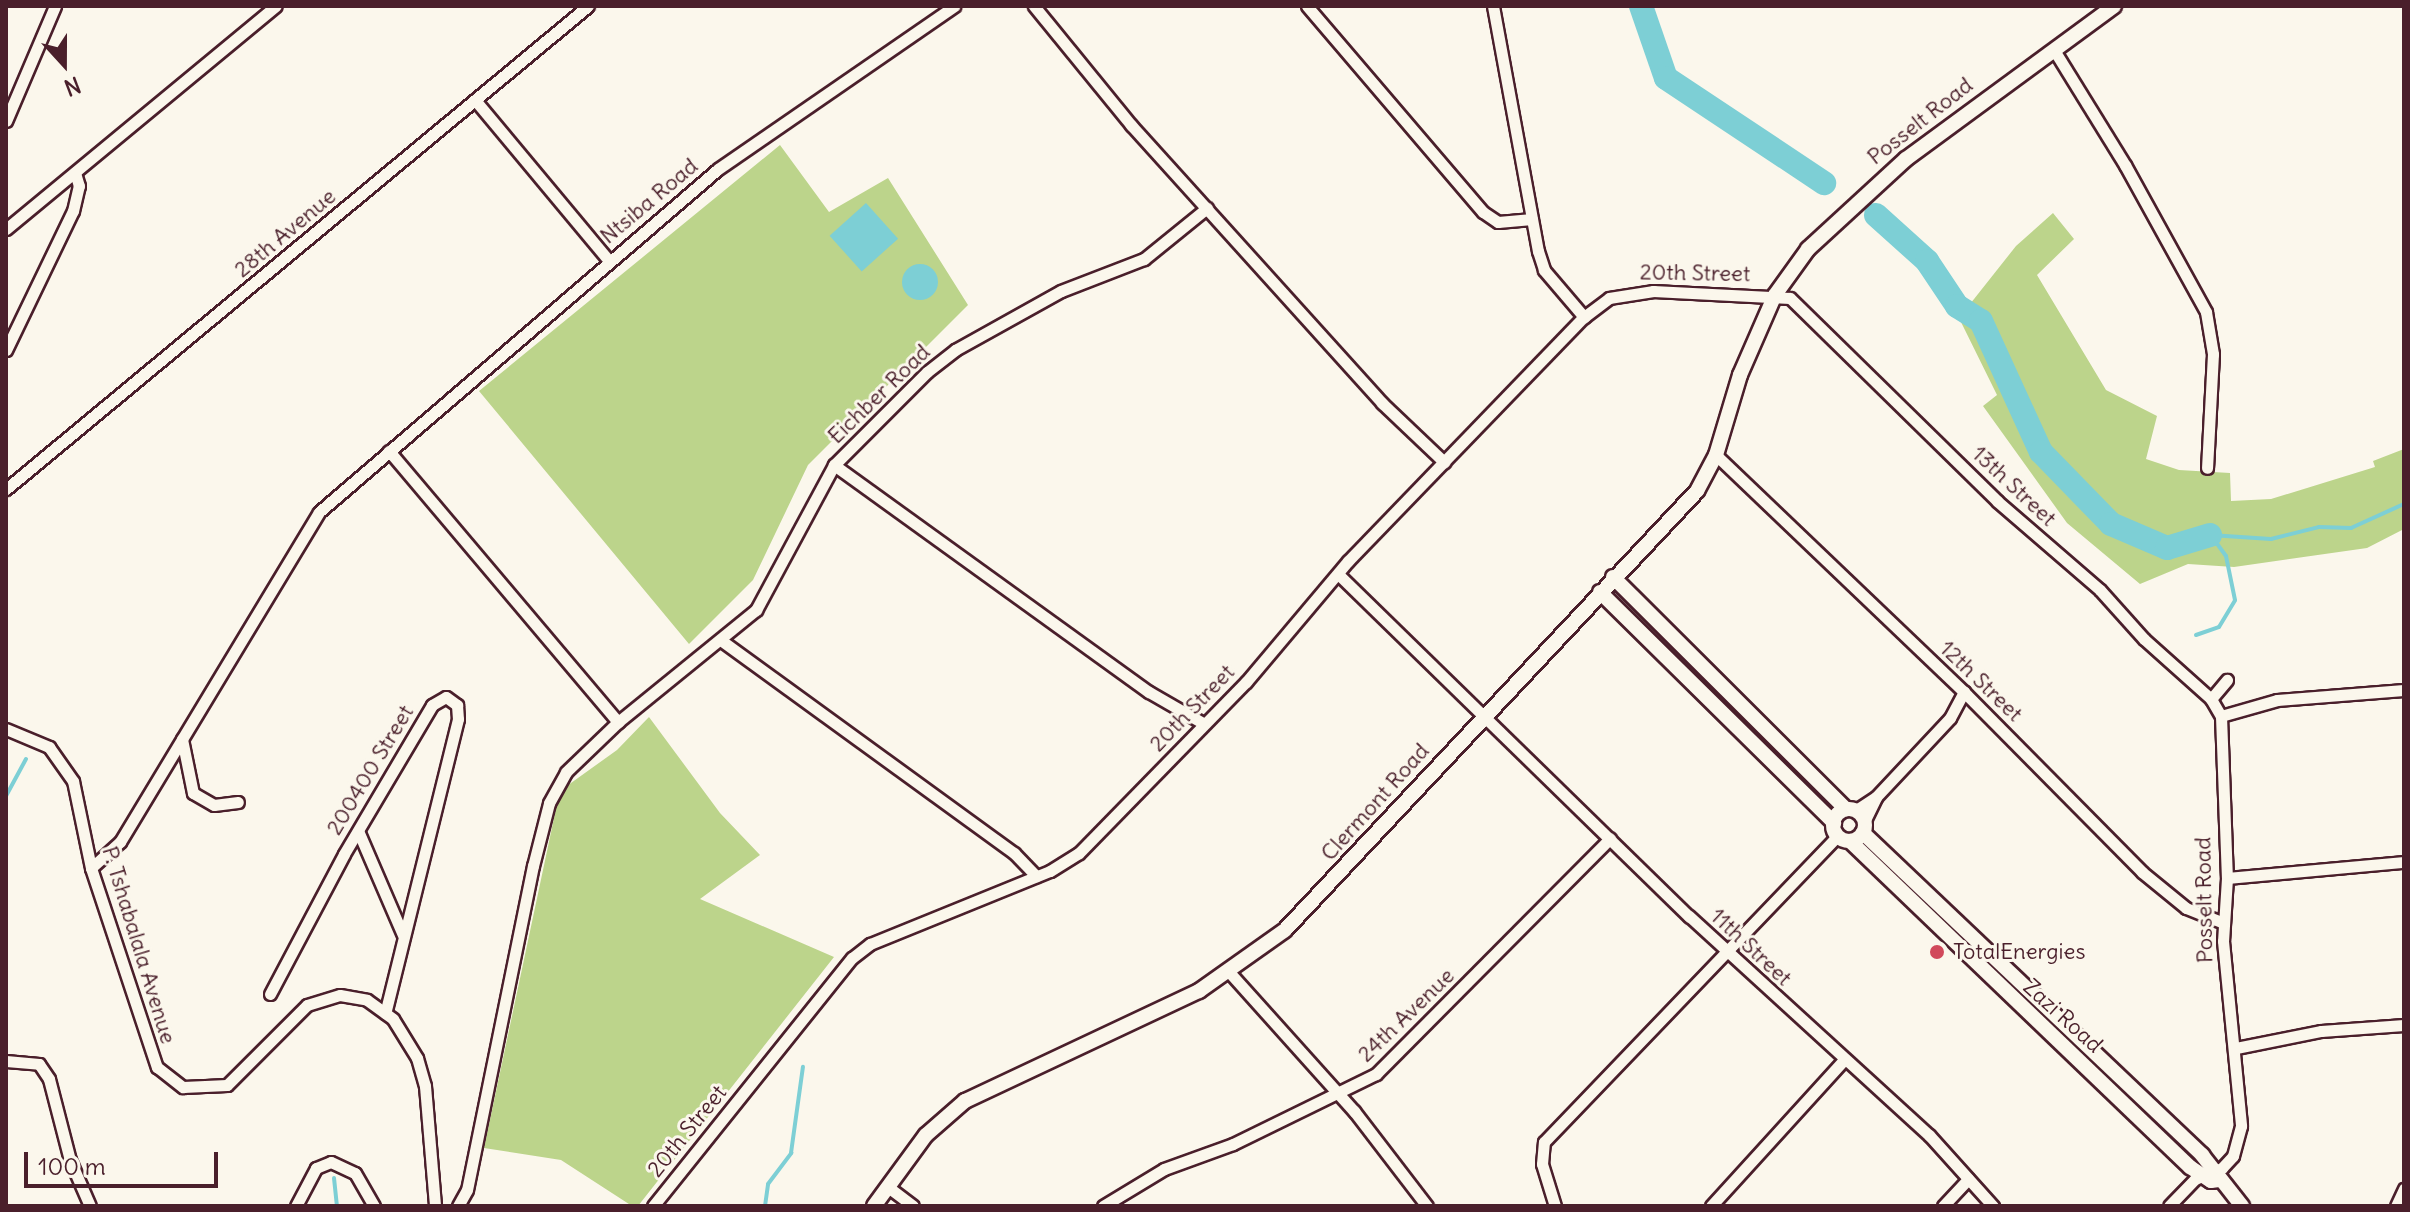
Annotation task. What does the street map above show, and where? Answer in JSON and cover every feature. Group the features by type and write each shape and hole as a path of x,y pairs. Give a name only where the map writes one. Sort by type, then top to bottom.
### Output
{"street":[{"path":"6,121 55,6"},
{"path":"6,229 276,6"},
{"name":"28th Avenue","path":"6,489 588,6"},
{"name":"Ntsiba Road","path":"91,868 114,852 311,522 609,261 761,136 954,6"},
{"path":"1034,6 1131,125 1382,403 1444,462"},
{"path":"1307,6 1483,212 1498,222 1532,219"},
{"path":"1493,6 1544,270 1584,317"},
{"name":"Posselt Road","path":"1775,295 1808,249 1867,191 2114,6"},
{"path":"2054,50 2125,165 2206,312 2213,354 2207,468"},
{"path":"475,100 609,261"},
{"path":"6,350 73,211 79,186 75,173"},
{"name":"Eichber Road","path":"458,1206 467,1190 502,1001 549,803 566,772 618,722 722,641 764,600 834,465 870,424 955,350 1061,291 1144,259 1207,208"},
{"name":"20th Street","path":"653,1206 852,958 881,939 1036,876 1096,838 1444,462 1584,317 1609,298 1629,292 1775,295"},
{"name":"Clermont Road","path":"874,1206 926,1135 965,1101 1230,973 1296,920 1613,577 1681,510 1716,455 1740,375 1775,295"},
{"name":"13th Street","path":"1775,295 1790,298 1873,374 1997,501 2100,590 2211,699 2221,716"},
{"path":"389,451 618,722"},
{"name":"12th Street","path":"1716,455 1964,692 2142,872 2186,908 2224,923"},
{"path":"834,465 1149,692 1203,723"},
{"name":"11th Street","path":"1339,575 1725,949 1843,1061 1929,1135 1993,1206"},
{"name":"Zazi Road","path":"1613,577 1850,824 1985,975 2201,1176"},
{"name":"Zazi Road","path":"1600,592 1850,824 2218,1175 2242,1206"},
{"path":"722,641 1014,853 1036,876"},
{"path":"2211,699 2227,680"},
{"path":"2221,716 2277,700 2404,690"},
{"path":"1555,1206 1542,1164 1544,1142 1725,949 1950,718 1964,692"},
{"name":"200400 Street","path":"270,994 432,705 446,697 454,701 458,719 385,1013"},
{"name":"Posselt Road","path":"2218,1175 2233,1156 2240,1136 2236,1048 2224,923 2227,878 2221,716"},
{"name":"P. Tshabalala Avenue","path":"6,729 60,756 73,781 91,868 150,1054 157,1067 183,1087 227,1085 294,1015 317,1001 355,997 385,1013 405,1036 421,1072 435,1206"},
{"path":"182,739 193,793 214,805 238,802"},
{"path":"359,833 403,936"},
{"name":"24th Avenue","path":"1103,1206 1164,1169 1233,1144 1388,1065 1610,838"},
{"path":"2227,878 2404,862"},
{"path":"1230,973 1338,1093 1427,1206"},
{"path":"2236,1048 2321,1031 2404,1025"},
{"path":"6,1061 39,1064 49,1079 70,1160 90,1206"},
{"path":"1711,1206 1843,1061"},
{"path":"296,1206 316,1168 331,1162 355,1173 374,1206"},
{"path":"2169,1206 2201,1176 2218,1175"},
{"path":"1943,1206 1968,1179"},
{"path":"888,1187 913,1206"},
{"path":"2396,1206 2404,1189"}],"green space":[{"path":"780,145 829,212 888,178 968,305 808,465 753,580 689,644 479,391"},
{"path":"2053,213 2074,239 2037,275 2106,390 2157,416 2146,459 2179,470 2230,473 2231,501 2271,499 2375,467 2373,461 2404,449 2404,529 2367,548 2234,567 2188,564 2140,584 2067,523 1983,406 1997,395 1959,318 2016,246"},
{"path":"649,717 720,813 760,855 700,899 834,957 638,1206 632,1206 561,1160 484,1148 557,804 564,788 617,750"}],"water":[{"path":"866,203 898,239 862,271 830,236"},
{"path":"920,264 933,269 938,282 933,295 920,300 907,295 902,282 907,269"}],"waterway":[{"path":"1641,6 1666,78 1824,183"},
{"path":"1876,215 1927,261 1957,306 1981,321 2041,452 2111,524 2167,548 2210,535"},
{"path":"2210,535 2271,539 2319,527 2351,528 2404,504"},
{"path":"2196,635 2219,627 2235,600 2226,556 2212,537"},
{"path":"6,796 26,759"},
{"path":"765,1206 768,1184 791,1153 803,1067"},
{"path":"334,1178 337,1206"}],"place":[{"name":"TotalEnergies","path":"1937,952"}]}
